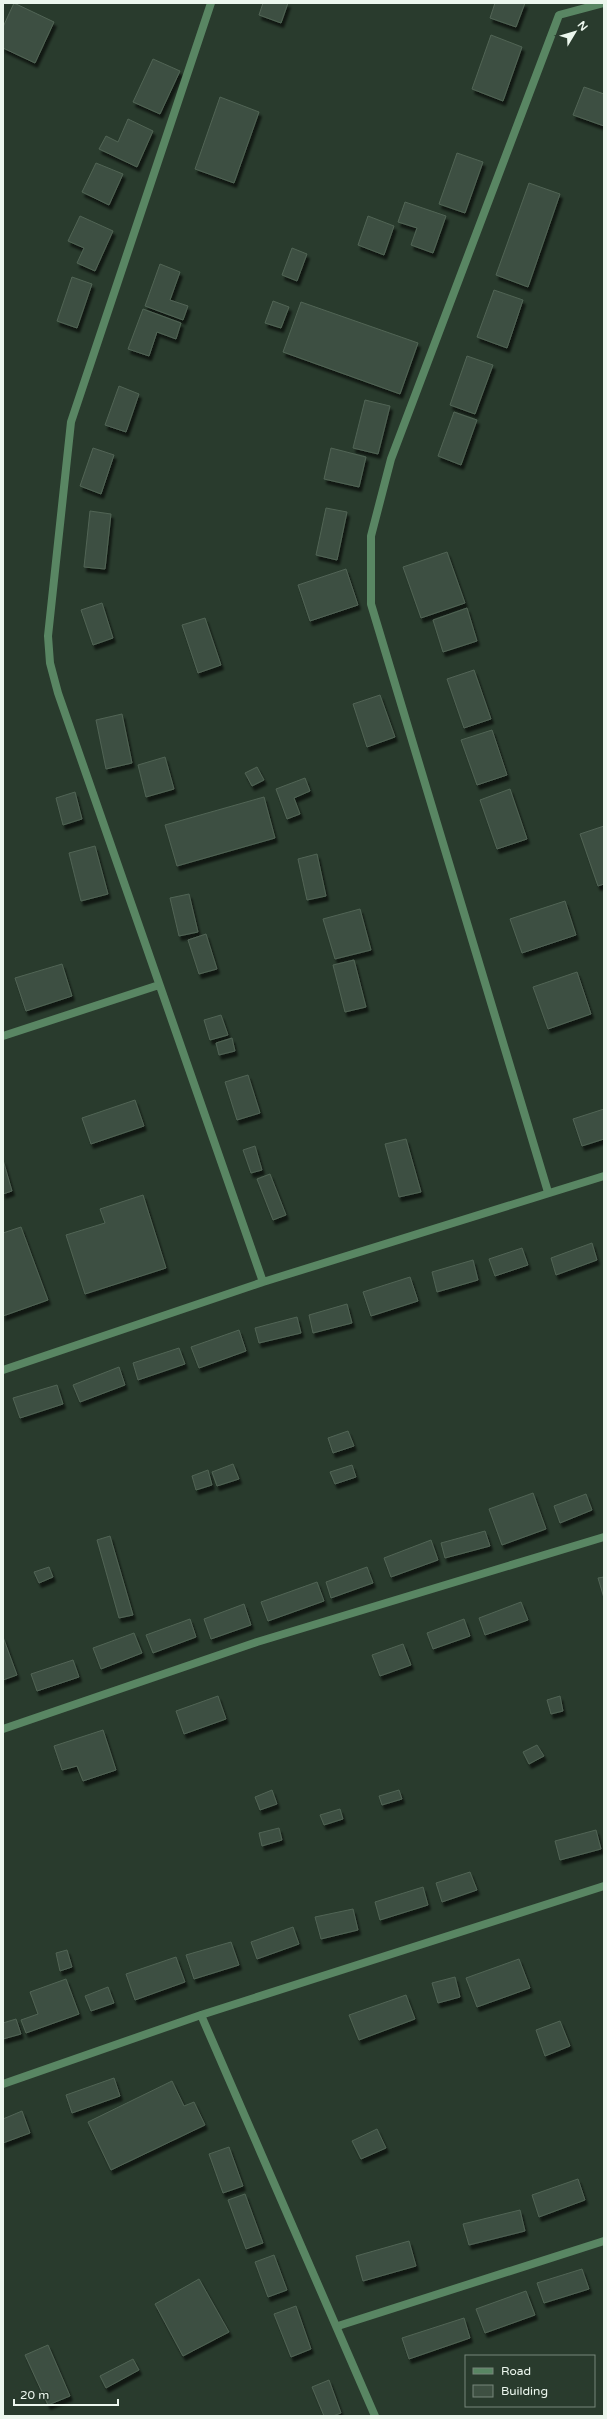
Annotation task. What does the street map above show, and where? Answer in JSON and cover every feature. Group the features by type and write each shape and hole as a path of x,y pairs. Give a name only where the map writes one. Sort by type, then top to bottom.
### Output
{"street":[{"path":"211,3 71,422 48,636 50,663 58,693 263,1282"},
{"path":"548,1192 371,604 371,536 392,459 560,15 604,3"},
{"path":"3,1036 159,985"},
{"path":"3,1370 263,1282 548,1192 604,1176"},
{"path":"3,1729 257,1642 604,1537"},
{"path":"3,2084 200,2015 604,1886"},
{"path":"200,2015 338,2326 375,2416"},
{"path":"338,2326 604,2240"}],"building":[{"path":"14,3 54,22 35,63 3,48 3,27"},
{"path":"263,3 288,3 281,23 259,15"},
{"path":"495,3 525,3 516,27 490,18"},
{"path":"491,35 522,47 503,101 472,89"},
{"path":"153,59 180,71 160,114 133,102"},
{"path":"584,87 604,94 604,126 573,115"},
{"path":"220,97 259,112 234,183 195,169"},
{"path":"128,119 153,131 137,167 99,149 106,136 118,142"},
{"path":"457,153 483,162 465,213 439,204"},
{"path":"96,163 123,174 109,205 82,192"},
{"path":"529,183 560,194 528,287 496,275"},
{"path":"405,202 446,216 433,253 411,245 417,228 398,222"},
{"path":"80,216 113,231 95,271 77,263 84,248 68,241"},
{"path":"368,216 394,226 384,255 358,245"},
{"path":"292,248 307,254 297,281 282,275"},
{"path":"160,264 180,272 170,300 188,306 183,320 145,306"},
{"path":"72,277 92,284 77,328 57,321"},
{"path":"494,290 523,300 507,348 477,337"},
{"path":"273,301 289,307 281,328 265,323"},
{"path":"301,302 418,343 400,394 283,352"},
{"path":"143,309 181,323 176,339 157,332 149,356 128,349"},
{"path":"467,356 493,365 475,414 450,405"},
{"path":"119,386 139,394 126,432 105,425"},
{"path":"365,400 390,406 378,454 353,448"},
{"path":"454,412 477,420 461,465 438,456"},
{"path":"93,448 114,455 101,494 80,486"},
{"path":"331,448 366,457 359,487 324,479"},
{"path":"326,508 347,512 337,560 316,555"},
{"path":"90,511 111,514 105,569 84,567"},
{"path":"447,552 465,603 421,618 403,567"},
{"path":"346,569 358,605 310,621 298,585"},
{"path":"102,603 113,638 93,645 81,610"},
{"path":"467,608 477,641 443,652 433,620"},
{"path":"205,618 221,665 198,673 182,625"},
{"path":"474,670 491,719 464,728 447,679"},
{"path":"380,695 395,737 367,747 353,704"},
{"path":"122,714 132,763 106,769 96,720"},
{"path":"492,730 507,775 477,785 461,740"},
{"path":"165,757 174,789 146,797 138,765"},
{"path":"257,767 264,780 252,786 245,773"},
{"path":"305,778 310,791 294,798 300,814 287,819 276,789"},
{"path":"510,789 527,839 497,849 480,800"},
{"path":"75,792 82,819 63,825 56,798"},
{"path":"264,797 275,838 177,866 165,825"},
{"path":"604,826 604,884 598,886 580,834"},
{"path":"95,846 108,894 81,901 69,853"},
{"path":"317,854 326,896 307,900 298,859"},
{"path":"189,894 198,932 179,936 170,898"},
{"path":"565,901 576,935 522,953 510,919"},
{"path":"360,909 371,950 335,959 323,919"},
{"path":"206,934 217,969 199,974 188,940"},
{"path":"354,960 366,1007 345,1012 333,965"},
{"path":"62,964 72,996 26,1011 15,978"},
{"path":"577,972 591,1014 548,1029 533,987"},
{"path":"221,1015 228,1035 210,1040 204,1020"},
{"path":"232,1038 235,1051 219,1055 216,1043"},
{"path":"248,1075 260,1113 237,1120 225,1082"},
{"path":"135,1100 144,1126 91,1144 82,1118"},
{"path":"604,1109 604,1139 582,1146 573,1119"},
{"path":"406,1139 421,1192 399,1197 385,1144"},
{"path":"255,1146 262,1170 251,1173 243,1150"},
{"path":"3,1160 12,1191 3,1194"},
{"path":"270,1174 286,1215 273,1220 257,1179"},
{"path":"143,1195 166,1268 85,1294 66,1235 105,1223 100,1209"},
{"path":"21,1227 48,1300 3,1316 3,1233"},
{"path":"592,1243 597,1260 556,1275 551,1258"},
{"path":"522,1248 528,1265 495,1276 489,1259"},
{"path":"473,1260 478,1280 437,1292 432,1272"},
{"path":"410,1277 418,1301 371,1316 363,1292"},
{"path":"347,1304 352,1323 313,1333 309,1315"},
{"path":"297,1317 301,1333 259,1343 255,1328"},
{"path":"239,1330 246,1351 199,1368 191,1347"},
{"path":"179,1348 185,1364 138,1380 133,1363"},
{"path":"119,1367 125,1385 80,1402 73,1385"},
{"path":"57,1385 63,1404 20,1418 13,1398"},
{"path":"348,1431 354,1446 333,1453 328,1438"},
{"path":"233,1464 239,1479 217,1486 212,1472"},
{"path":"352,1465 356,1477 335,1484 330,1472"},
{"path":"208,1470 212,1485 196,1490 192,1476"},
{"path":"533,1493 546,1529 502,1545 489,1509"},
{"path":"586,1494 592,1510 560,1523 554,1506"},
{"path":"485,1531 490,1546 445,1558 441,1543"},
{"path":"110,1536 133,1615 119,1618 97,1540"},
{"path":"431,1540 438,1560 391,1577 384,1558"},
{"path":"49,1567 53,1577 39,1583 34,1572"},
{"path":"367,1567 373,1583 331,1598 326,1582"},
{"path":"604,1577 604,1598 598,1578"},
{"path":"317,1582 324,1601 268,1621 261,1602"},
{"path":"521,1602 528,1620 485,1635 479,1618"},
{"path":"244,1604 251,1625 211,1639 204,1619"},
{"path":"190,1619 196,1637 153,1653 146,1635"},
{"path":"464,1619 470,1636 433,1649 427,1633"},
{"path":"134,1633 142,1653 101,1669 93,1648"},
{"path":"3,1637 17,1675 3,1680"},
{"path":"403,1644 411,1665 380,1676 372,1655"},
{"path":"73,1660 79,1677 37,1691 31,1674"},
{"path":"218,1696 226,1719 184,1734 176,1711"},
{"path":"560,1696 563,1711 551,1714 547,1700"},
{"path":"103,1730 116,1770 83,1781 77,1766 62,1770 54,1746"},
{"path":"537,1745 544,1756 529,1764 523,1752"},
{"path":"272,1790 277,1804 260,1810 255,1797"},
{"path":"399,1790 402,1799 382,1805 379,1796"},
{"path":"340,1809 343,1819 324,1825 320,1815"},
{"path":"279,1828 282,1840 262,1846 259,1833"},
{"path":"596,1830 601,1849 560,1860 555,1841"},
{"path":"470,1872 477,1890 442,1902 436,1883"},
{"path":"423,1887 428,1905 380,1920 375,1902"},
{"path":"353,1909 358,1930 321,1939 315,1917"},
{"path":"293,1927 299,1944 257,1959 251,1942"},
{"path":"231,1942 239,1965 194,1979 186,1955"},
{"path":"67,1950 72,1967 60,1971 56,1953"},
{"path":"176,1957 185,1982 135,2000 126,1974"},
{"path":"519,1959 530,1988 477,2007 466,1978"},
{"path":"455,1977 460,1997 438,2003 432,1983"},
{"path":"66,1979 79,2014 26,2033 21,2020 38,2014 30,1992"},
{"path":"108,1987 114,2003 91,2011 85,1996"},
{"path":"406,1995 415,2019 359,2040 349,2015"},
{"path":"16,2019 21,2034 3,2039 3,2023"},
{"path":"560,2021 570,2046 545,2056 536,2030"},
{"path":"114,2078 120,2096 72,2113 66,2095"},
{"path":"172,2081 184,2106 194,2102 205,2125 111,2170 88,2122"},
{"path":"22,2111 30,2133 3,2143 3,2119"},
{"path":"377,2129 386,2148 361,2159 352,2141"},
{"path":"229,2147 243,2186 223,2193 209,2154"},
{"path":"578,2179 585,2200 539,2217 532,2195"},
{"path":"245,2194 263,2243 246,2249 228,2200"},
{"path":"520,2210 525,2231 469,2245 463,2224"},
{"path":"409,2241 416,2266 363,2281 356,2256"},
{"path":"274,2255 287,2290 268,2297 255,2262"},
{"path":"582,2269 589,2289 544,2303 537,2283"},
{"path":"199,2279 229,2332 183,2356 155,2304"},
{"path":"526,2291 535,2315 485,2333 476,2309"},
{"path":"296,2306 311,2349 291,2357 274,2314"},
{"path":"464,2318 470,2338 409,2359 402,2338"},
{"path":"48,2345 70,2396 48,2405 25,2355"},
{"path":"133,2359 139,2370 106,2388 100,2376"},
{"path":"329,2380 341,2413 333,2416 324,2416 312,2387"}]}
